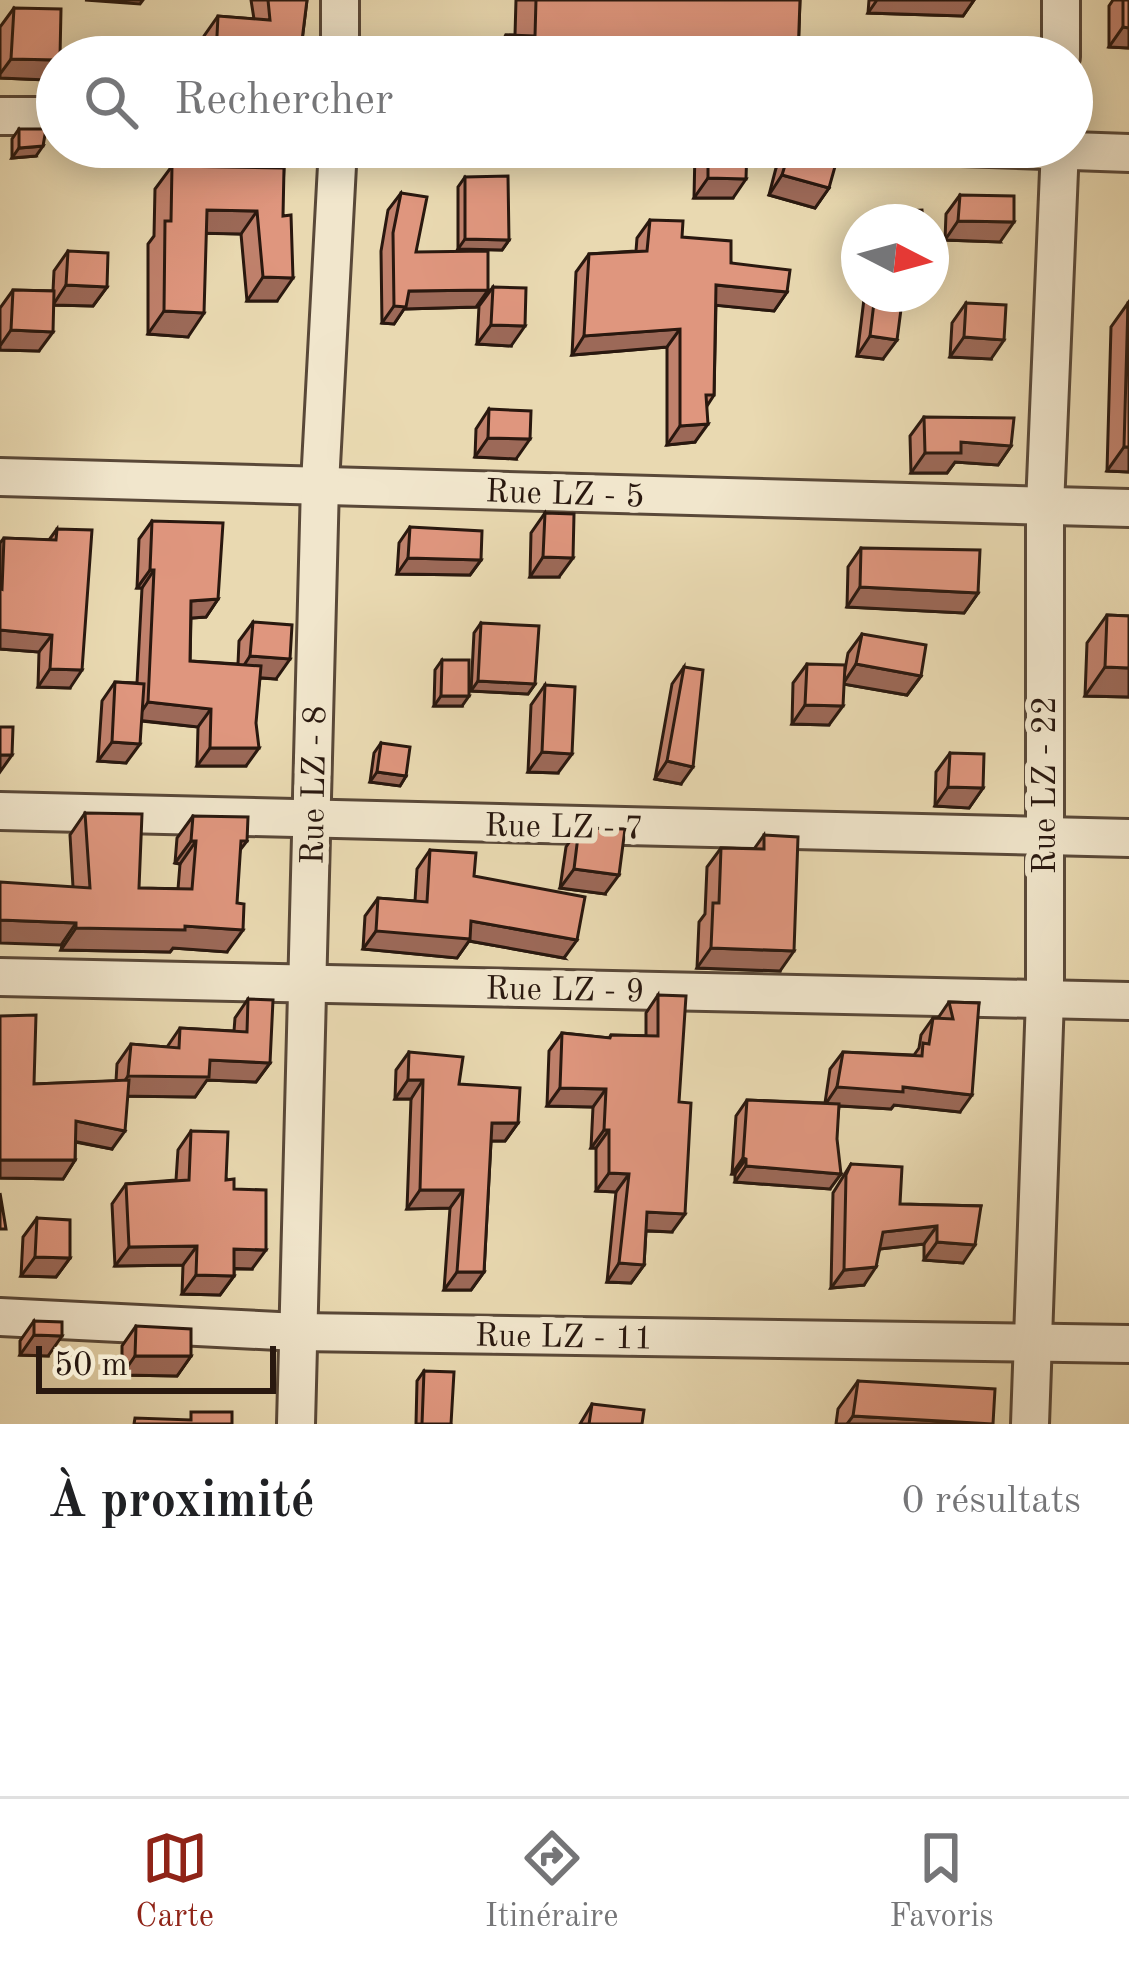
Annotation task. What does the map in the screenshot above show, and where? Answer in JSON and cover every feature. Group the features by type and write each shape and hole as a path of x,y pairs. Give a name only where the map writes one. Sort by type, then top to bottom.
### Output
{"street":[{"path":"340,0 340,36"},
{"path":"1061,0 1061,36"},
{"path":"0,116 36,116"},
{"path":"1093,151 1129,153"},
{"name":"Rue LZ - 8","path":"296,1424 320,484 337,168"},
{"name":"Rue LZ - 22","path":"1030,1424 1045,998 1045,506 1059,168"},
{"name":"Rue LZ - 5","path":"0,477 1129,508"},
{"name":"Rue LZ - 7","path":"0,811 1129,838"},
{"name":"Rue LZ - 9","path":"0,977 1129,1001"},
{"name":"Rue LZ - 11","path":"0,1317 298,1332 1129,1344"}],"building":[{"path":"268,0 307,0 303,36 217,36 218,16 270,20"},
{"path":"536,0 800,0 799,36 535,36"},
{"path":"1123,0 1129,0 1129,28 1123,27"},
{"path":"14,8 61,9 60,36 36,36 36,60 11,59"},
{"path":"19,129 36,129 36,147 19,148"},
{"path":"172,168 284,168 283,216 291,215 293,278 263,277 257,211 207,210 204,313 164,311 165,221 171,221"},
{"path":"708,168 746,168 746,179 708,178"},
{"path":"784,168 835,168 829,188 782,175"},
{"path":"508,176 509,240 465,239 465,177"},
{"path":"401,193 427,197 416,252 488,251 488,290 409,291 406,307 394,306 393,233"},
{"path":"960,195 1014,196 1014,222 958,221"},
{"path":"650,220 683,221 682,237 731,241 731,263 790,270 787,292 716,285 714,395 706,395 708,424 680,426 680,329 584,336 589,254 647,251"},
{"path":"68,251 108,253 107,287 66,285"},
{"path":"493,287 526,288 525,326 491,325"},
{"path":"13,290 54,291 53,332 11,330"},
{"path":"966,303 1006,305 1004,340 964,337"},
{"path":"1128,303 1129,447 1124,447"},
{"path":"873,312 901,312 897,340 870,336"},
{"path":"489,409 531,411 530,439 488,438"},
{"path":"924,417 1014,418 1011,446 961,442 961,453 925,453"},
{"path":"545,513 574,514 573,558 543,557"},
{"path":"152,521 223,523 218,599 191,601 190,661 261,666 256,723 259,748 210,748 211,709 148,702"},
{"path":"410,527 482,531 481,560 408,558"},
{"path":"57,529 92,530 82,670 50,669 52,635 0,630 4,538 56,540"},
{"path":"861,548 980,550 978,593 860,587"},
{"path":"1107,615 1129,616 1129,668 1105,667"},
{"path":"253,622 292,625 290,659 250,656"},
{"path":"481,623 539,626 535,684 478,681"},
{"path":"862,634 926,645 921,676 856,664"},
{"path":"442,660 469,660 469,696 441,696"},
{"path":"807,664 845,665 843,706 805,705"},
{"path":"684,667 703,670 693,767 667,761"},
{"path":"115,682 144,684 140,744 112,742"},
{"path":"545,685 575,687 572,754 542,752"},
{"path":"0,727 13,727 12,755 0,755"},
{"path":"381,743 410,747 406,776 377,772"},
{"path":"950,753 984,754 983,788 948,787"},
{"path":"85,813 142,814 139,888 192,889 193,816 248,817 247,841 241,841 237,903 244,904 243,930 76,928 76,923 0,920 0,882 90,888"},
{"path":"579,828 625,829 619,875 574,869"},
{"path":"764,835 798,837 794,951 711,948 721,848 764,849"},
{"path":"430,850 476,853 474,876 585,897 577,940 471,921 470,939 376,931 378,898 427,902"},
{"path":"658,995 686,996 679,1102 691,1103 685,1214 647,1212 644,1265 619,1263 629,1174 609,1173 606,1089 560,1088 562,1033 658,1036"},
{"path":"248,999 273,1000 270,1063 210,1060 209,1077 128,1076 131,1044 179,1048 180,1028 247,1032"},
{"path":"949,1002 979,1003 972,1095 903,1087 903,1092 837,1087 843,1052 922,1056 933,1018 953,1019"},
{"path":"36,1015 34,1084 129,1080 125,1131 76,1121 75,1160 0,1160 0,1016"},
{"path":"409,1052 463,1057 459,1084 520,1088 518,1123 492,1123 484,1272 457,1272 463,1190 420,1190 423,1080 408,1080"},
{"path":"747,1100 839,1104 841,1174 746,1166"},
{"path":"191,1131 228,1132 226,1180 234,1179 234,1189 266,1190 266,1250 234,1249 234,1276 196,1275 197,1246 129,1247 126,1184 189,1180"},
{"path":"851,1164 902,1167 900,1204 981,1206 975,1245 937,1242 937,1226 883,1232 876,1267 844,1270 846,1175"},
{"path":"0,1193 6,1229 0,1229"},
{"path":"37,1218 70,1220 70,1258 35,1257"},
{"path":"34,1321 62,1322 62,1336 34,1335"},
{"path":"136,1326 191,1329 191,1356 135,1356"},
{"path":"424,1371 454,1372 451,1424 422,1424"},
{"path":"858,1381 995,1389 993,1424 853,1416"},
{"path":"592,1404 644,1410 642,1424 589,1424"},
{"path":"191,1412 232,1412 232,1424 134,1424 135,1418 191,1420"}]}
